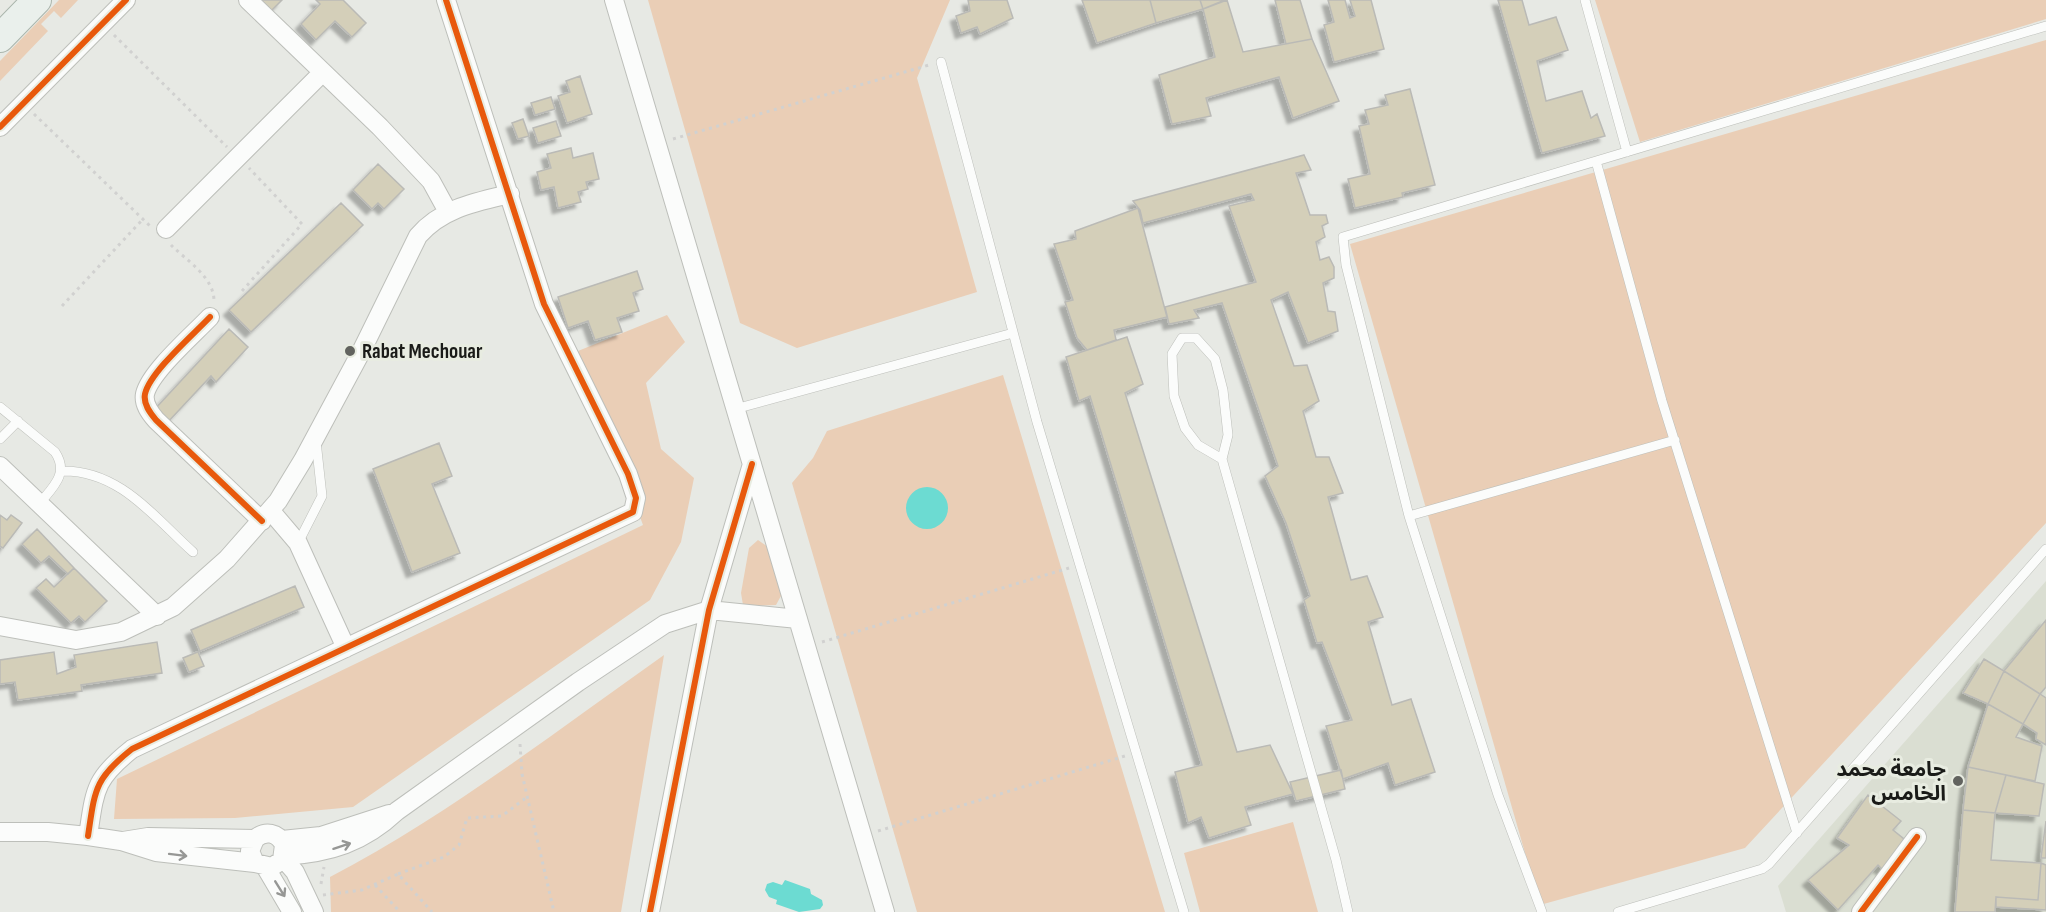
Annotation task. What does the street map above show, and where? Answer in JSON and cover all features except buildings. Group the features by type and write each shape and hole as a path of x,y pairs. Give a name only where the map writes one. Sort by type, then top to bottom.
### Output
{"main road":[{"path":"0,14 14,0"},
{"path":"0,38 37,0"}],"street":[{"path":"0,127 126,0"},
{"path":"248,0 431,181 448,212"},
{"path":"88,836 97,785 107,769 132,749 633,512 634,490 628,474 544,304 446,0"},
{"path":"614,0 885,912"},
{"path":"162,233 323,72"},
{"path":"0,627 76,640 121,633 173,607 227,560 266,516 315,438 360,354 414,242 427,225 465,205 510,194"},
{"path":"210,317 156,375 145,395 145,402 156,420 298,543 346,648"},
{"path":"650,912 709,610 752,464"},
{"path":"0,466 157,616"},
{"path":"0,832 48,832 88,836 121,841 156,852 261,865 278,865 283,851 397,811 578,682 665,624 709,610 798,619"},
{"path":"121,841 148,837 255,838 272,833 311,904"},
{"path":"1861,912 1917,837"},
{"path":"255,838 250,851 292,912"}],"lane":[{"path":"1585,0 1627,152"},
{"path":"1542,912 1494,784 1409,516 1346,265 1343,237 2046,26"},
{"path":"941,62 1012,333 1079,565 1184,912"},
{"path":"1596,161 1675,440 1797,833"},
{"path":"735,409 1012,333"},
{"path":"1222,459 1198,445 1185,428 1174,396 1172,354 1182,338 1196,338 1215,359 1223,390 1228,435 1222,459 1336,860 1348,912"},
{"path":"0,406 55,452 61,461 62,471 58,482 40,503"},
{"path":"0,439 18,421"},
{"path":"298,543 322,496 315,438"},
{"path":"1409,516 1675,440"},
{"path":"62,471 97,474 118,484 193,552"},
{"path":"1618,912 1762,869 1797,833 2046,549"}],"path":[{"path":"657,144 941,62"},
{"path":"23,104 143,219 162,233 208,280 214,291 214,304 210,317"},
{"path":"62,306 143,219"},
{"path":"806,647 1079,565"},
{"path":"520,742 522,774 554,912"},
{"path":"862,835 1136,753"},
{"path":"311,904 362,890 444,857 459,845 467,818 502,816 527,797"},
{"path":"398,874 432,912"},
{"path":"374,884 400,912"}],"shaded area":[{"path":"59,0 78,0 61,18 54,11 41,24 48,31 0,81 0,61"},
{"path":"648,0 950,0 917,78 977,292 797,348 740,323"},
{"path":"1595,0 2046,0 2046,19 1640,142"},
{"path":"2046,40 2046,523 1745,848 1540,905 1350,244"},
{"path":"667,315 685,342 646,383 661,449 694,478 681,542 650,600 353,807 235,818 114,819 117,779 643,525 578,351"},
{"path":"1003,375 1165,912 917,912 792,483 813,458 827,431"},
{"path":"758,540 768,547 782,594 776,605 743,605 741,593 749,548"},
{"name":"جامعة محمد الخامس","path":"2046,581 2046,912 1786,912 1778,886"},
{"path":"664,655 621,912 331,912 330,877 374,853 459,800"},
{"path":"1293,822 1318,912 1200,912 1184,853"}],"water":[{"path":"927,487 942,493 948,508 942,523 927,529 912,523 906,508 912,493"},
{"path":"785,880 810,889 811,894 822,900 823,905 820,909 799,912 776,904 777,900 769,897 765,890 767,884 773,882 782,885"}],"cycle path":[{"path":"0,127 126,0"},
{"path":"88,836 98,786 119,759 132,749 633,512 636,498 628,474 544,304 446,0"},
{"path":"210,317 155,375 145,394 146,405 156,420 262,521"},
{"path":"650,912 709,610 752,464"},
{"path":"1861,912 1917,837"}],"place":[{"name":"Rabat Mechouar","path":"350,351"},
{"name":"جامعة محمد الخامس","path":"1958,781"}]}
